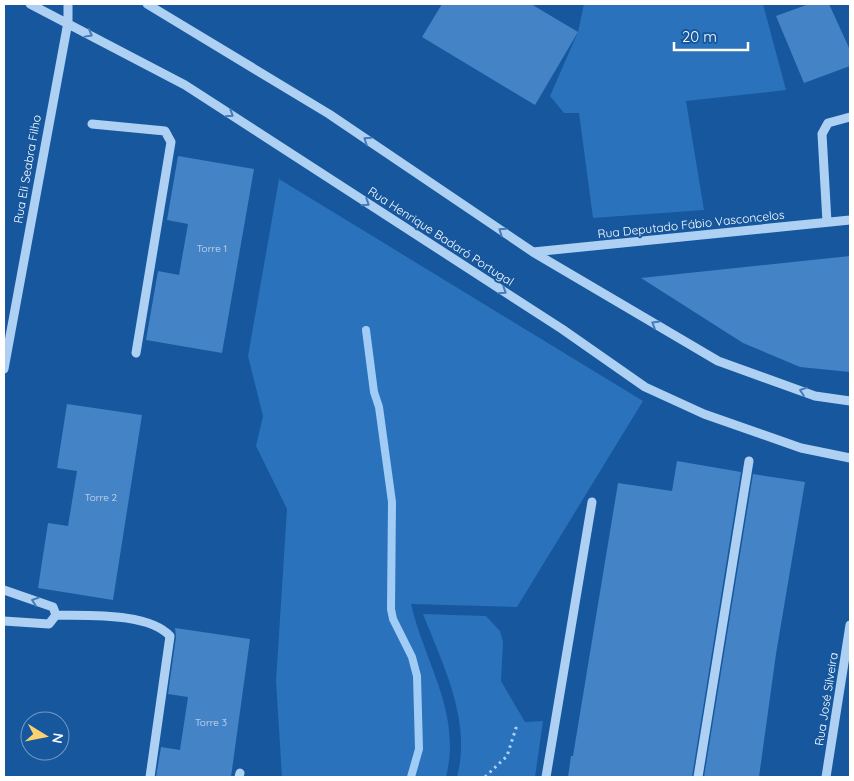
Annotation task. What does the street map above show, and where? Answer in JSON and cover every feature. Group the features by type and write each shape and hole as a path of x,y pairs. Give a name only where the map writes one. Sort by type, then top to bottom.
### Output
{"street":[{"name":"Rua Henrique Badaró Portugal","path":"30,4 68,22 185,85 554,324 645,387 704,414 801,448 850,458"},
{"name":"Rua Eli Seabra Filho","path":"4,369 68,22 68,4"},
{"path":"147,4 329,114 533,252 718,361 815,396 850,401"},
{"path":"827,222 822,134 828,123 850,117"},
{"path":"92,124 164,131 171,142 136,353"},
{"name":"Rua Deputado Fábio Vasconcelos","path":"533,252 850,220"},
{"path":"698,777 749,461"},
{"path":"546,777 592,502"},
{"path":"4,590 53,607 56,615"},
{"path":"4,621 49,624 56,615"},
{"path":"56,615 135,619 162,628 170,636 150,777"},
{"name":"Rua José Silveira","path":"826,777 850,625"}],"path":[{"path":"485,777 508,756 517,725"}],"shaded area":[{"path":"584,4 763,4 786,90 686,101 704,210 593,218 579,113 564,113 550,96 578,32"},
{"path":"279,179 643,401 517,607 411,604 446,710 450,754 446,777 282,777 276,681 287,509 256,446 263,416 248,356"},
{"path":"423,614 486,616 500,631 503,642 501,681 525,722 543,721 535,777 457,777 461,756 458,714 447,673"}],"building":[{"path":"442,4 531,4 578,32 535,105 422,37"},
{"path":"809,4 829,4 850,50 850,66 804,83 776,16"},
{"path":"178,156 254,169 222,353 146,340 158,271 179,275 188,224 167,220"},
{"path":"850,256 850,372 800,367 743,343 641,278"},
{"path":"67,404 142,415 113,600 38,588 48,523 68,526 77,471 57,468"},
{"path":"677,461 741,472 692,777 568,777 618,483 672,491"},
{"path":"753,474 805,482 776,654 759,777 704,777"},
{"path":"175,628 250,639 231,777 156,777 161,747 180,750 188,697 168,694 176,637"}],"waterway":[{"path":"366,330 392,502 391,609 393,619 412,657 417,676 419,749 411,777"}]}
